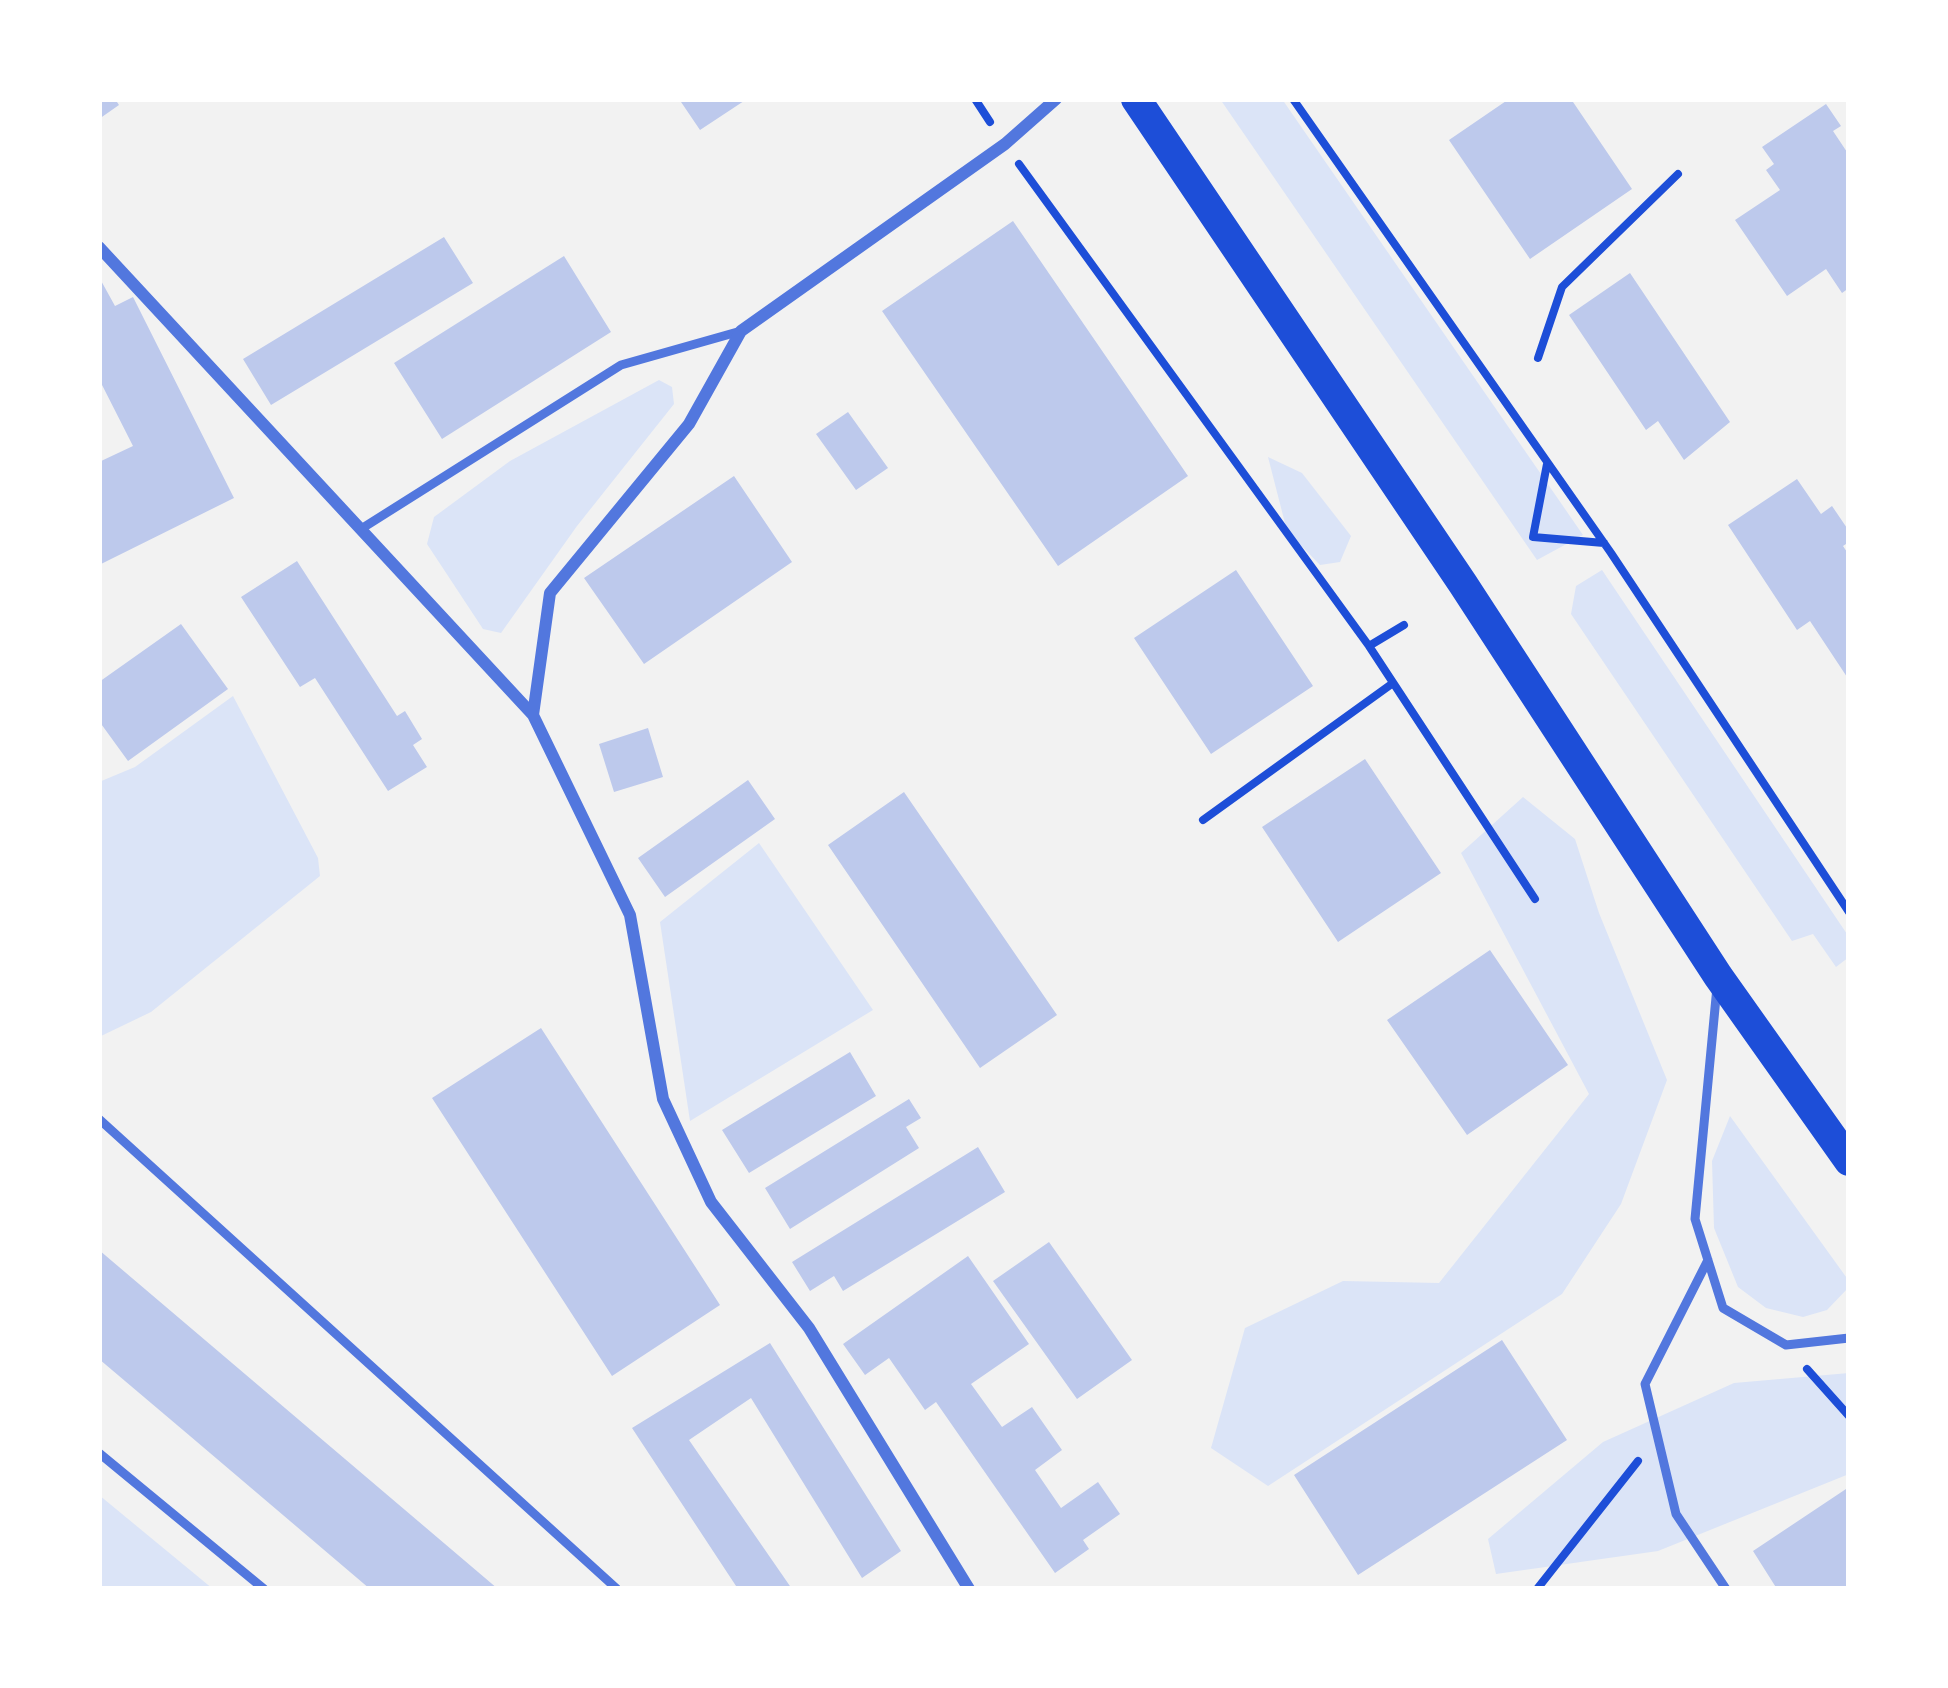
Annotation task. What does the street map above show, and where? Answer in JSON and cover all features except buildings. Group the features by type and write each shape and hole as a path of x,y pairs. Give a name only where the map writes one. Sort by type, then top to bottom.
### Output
{"main road":[{"path":"1136,99 1463,584 1718,976 1849,1161"}],"street":[{"path":"533,715 550,593 689,424 741,331 1005,144 1056,99"},
{"path":"99,247 533,715 630,915 662,1099 711,1202 809,1328 969,1589"}],"lane":[{"path":"361,529 621,364 741,331"},
{"path":"1718,976 1695,1219 1723,1308 1786,1345 1849,1338"},
{"path":"99,1119 617,1589"},
{"path":"1708,1260 1645,1384 1676,1514 1726,1589"},
{"path":"99,1453 264,1589"}],"path":[{"path":"975,99 1369,646 1535,899"},
{"path":"1293,99 1604,542 1849,912"},
{"path":"1538,358 1562,287 1678,174"},
{"path":"1547,463 1533,537 1604,542"},
{"path":"1369,646 1404,625"},
{"path":"1203,820 1393,683"},
{"path":"1786,1345 1849,1416"},
{"path":"1537,1589 1658,1436"}],"shaded area":[{"path":"1220,99 1282,99 1583,535 1537,560"},
{"path":"659,380 672,387 674,404 577,526 501,633 483,629 427,544 434,517 510,461"},
{"path":"1268,457 1302,473 1351,536 1340,562 1320,565 1287,531"},
{"path":"1602,570 1849,937 1849,957 1836,967 1813,934 1792,941 1571,614 1576,586"},
{"path":"233,696 318,858 320,876 151,1012 99,1037 99,782 135,767"},
{"path":"1523,797 1575,839 1599,913 1667,1080 1621,1204 1562,1294 1268,1486 1211,1448 1245,1328 1343,1281 1439,1283 1589,1094 1461,853"},
{"path":"759,843 873,1010 690,1121 660,922"},
{"path":"1730,1116 1849,1281 1849,1287 1827,1310 1803,1317 1766,1308 1738,1287 1714,1228 1712,1161"},
{"path":"1849,1373 1849,1474 1658,1551 1496,1574 1488,1539 1603,1442 1734,1383"},
{"path":"99,1495 213,1589 99,1589"}]}
